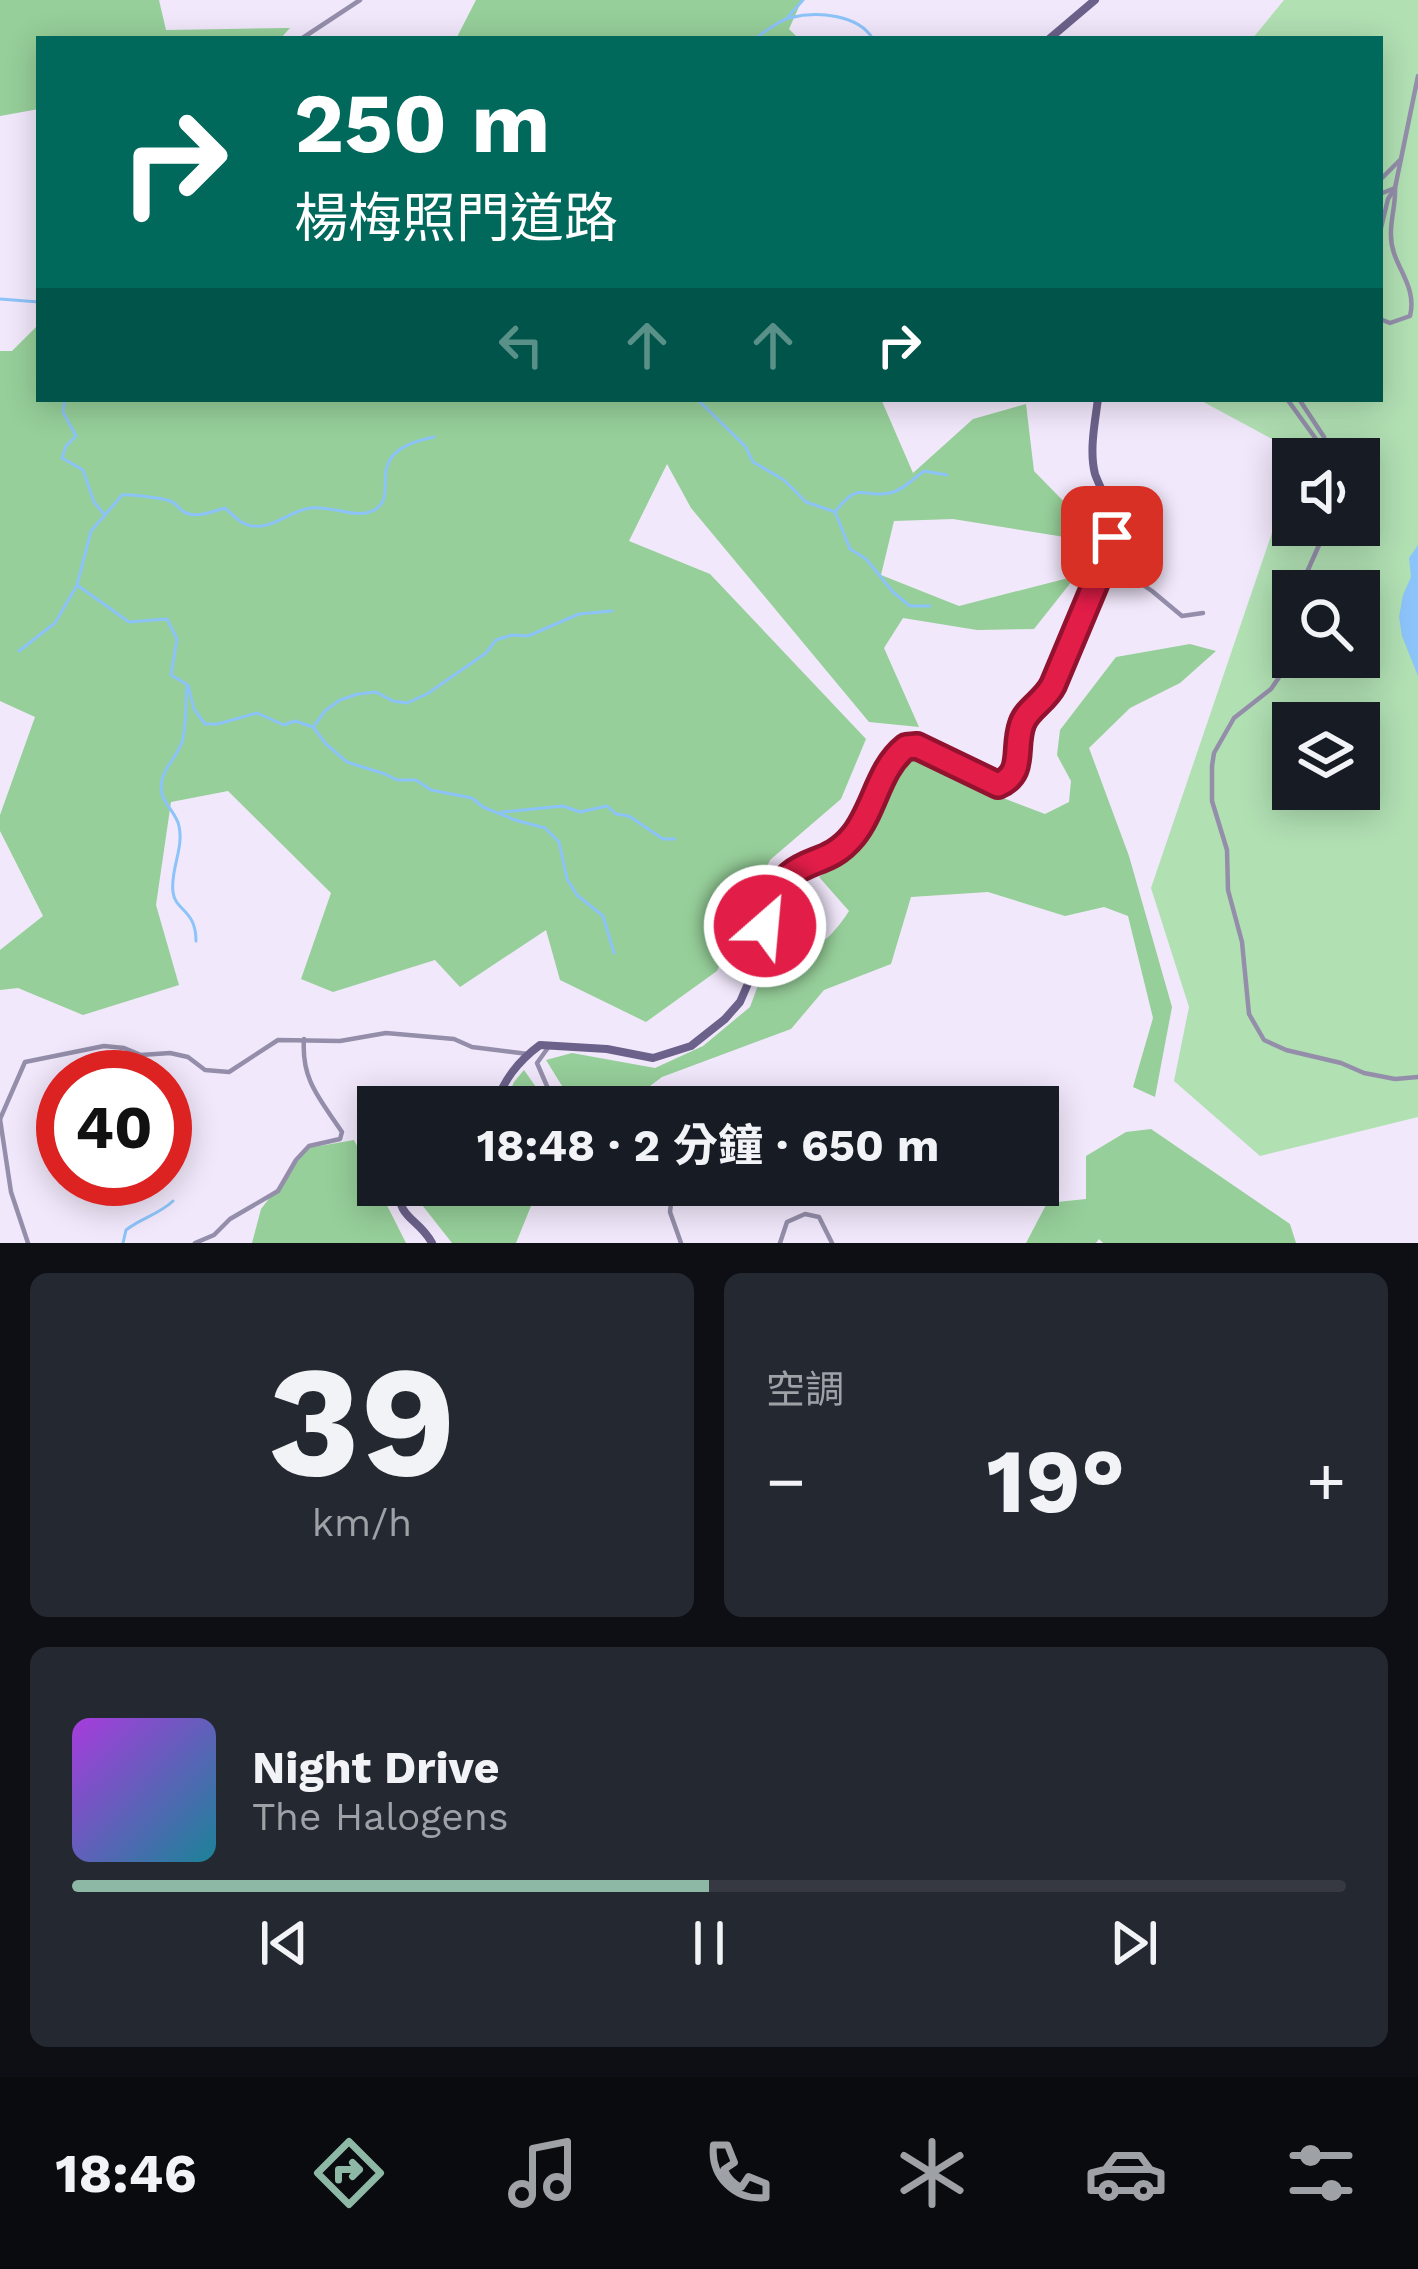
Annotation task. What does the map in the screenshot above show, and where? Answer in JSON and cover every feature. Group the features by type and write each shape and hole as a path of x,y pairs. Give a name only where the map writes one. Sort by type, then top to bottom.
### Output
{"street":[{"path":"306,36 360,0"},
{"path":"1052,36 1096,0"},
{"path":"1383,321 1410,316 1415,307 1415,293 1390,238 1418,76"},
{"path":"1383,177 1401,159"},
{"path":"1383,193 1395,188"},
{"path":"1383,220 1395,188"},
{"path":"503,1086 540,1045 607,1049 652,1058 691,1046 725,1019 740,1003 783,884 791,874 830,857 847,843 873,806 890,764 906,747 917,746 998,785 1012,777 1018,767 1024,720 1053,685 1112,537 1113,521 1093,458 1098,402"},
{"path":"1289,402 1315,438"},
{"path":"1301,402 1324,438"},
{"path":"1112,537 1120,545 1119,569 1125,575 1181,616 1203,613"},
{"path":"1279,678 1234,718 1212,766 1213,801 1227,850 1228,890 1242,942 1249,1014 1264,1040 1286,1050 1364,1073 1395,1079 1418,1077"},
{"path":"28,1243 11,1192 0,1119 25,1062 104,1046 141,1055 170,1053 205,1070 229,1072 278,1040 340,1041 386,1033 454,1039 472,1047 528,1054"},
{"path":"195,1243 278,1192 309,1146 340,1139 342,1132 302,1063 304,1039"},
{"path":"545,1086 537,1063 550,1045"},
{"path":"402,1206 432,1243"},
{"path":"671,1206 682,1243"},
{"path":"780,1243 787,1222 805,1214 820,1217 832,1243"}],"green space":[{"path":"0,0 159,0 166,30 290,28 283,36 36,36 36,110 0,116"},
{"path":"476,0 802,0 789,29 796,36 458,36"},
{"path":"1284,0 1418,0 1418,1117 1260,1156 1174,1081 1189,1007 1151,888 1272,533 1272,546 1380,546 1380,438 1272,439 1204,402 1383,402 1383,36 1254,36"},
{"path":"36,327 36,402 882,402 913,473 973,419 1026,404 1034,471 1075,513 1071,538 953,519 894,521 881,575 959,606 1076,576 1034,629 977,630 903,618 884,648 919,727 869,722 691,508 667,464 629,541 710,574 866,739 841,799 770,860 717,971 646,1022 560,980 546,930 460,987 435,960 333,992 301,979 331,893 228,791 171,802 156,905 179,985 83,1015 18,988 0,990 0,950 43,916 0,831 0,815 35,717 0,701 0,351 12,351"},
{"path":"1190,644 1216,651 1180,683 1130,708 1089,748 1129,856 1172,1007 1155,1097 1133,1087 1153,1018 1128,916 1104,907 1065,916 988,892 911,897 891,964 824,990 791,1029 662,1077 650,1086 562,1086 546,1060 572,1053 655,1068 703,1046 750,1007 770,953 806,951 834,931 849,911 819,877 862,848 904,762 926,754 972,786 1045,814 1069,802 1071,781 1057,755 1060,730 1116,657"},
{"path":"524,1070 535,1086 512,1086"},
{"path":"1151,1129 1290,1224 1296,1243 1103,1243 1099,1239 1096,1243 1026,1243 1045,1206 1086,1199 1086,1156 1126,1132"},
{"path":"354,1140 357,1206 387,1206 406,1243 252,1243 261,1209 308,1148"},
{"path":"423,1206 531,1206 516,1243 452,1243"}],"water":[{"path":"1418,545 1418,676 1399,617 1411,577 1409,558"}],"waterway":[{"path":"788,17 803,0"},
{"path":"759,36 785,19 812,15 836,16 857,24 870,36"},
{"path":"0,299 36,302"},
{"path":"65,402 63,412 76,436 62,458 83,470 94,502 105,515 91,531 77,585 129,622 167,619 177,639 171,675 188,685 194,709 205,724 257,713 284,725 295,721 313,727 347,762 397,780 416,780 431,790 472,798 483,807 545,828 559,842 567,879 577,895 603,916 614,953"},
{"path":"700,402 745,446 753,462 784,480 806,502 835,512 850,549 866,559 893,592 910,606 930,606"},
{"path":"105,515 122,495 166,500 191,514 225,508 256,526 311,508 369,512 383,502 386,472 396,452 434,437"},
{"path":"835,512 856,493 894,492 924,471 947,475"},
{"path":"19,651 55,623 76,587"},
{"path":"314,726 340,700 376,692 407,703 486,653 496,640 528,636 579,614 612,611"},
{"path":"187,686 182,742 161,786 180,835 173,892 193,923 196,941"},
{"path":"502,812 563,806 580,812 607,806 663,839 675,839"},
{"path":"123,1243 126,1230 166,1206"}],"route":[{"path":"765,926 791,874 830,857 857,832 890,764 906,747 917,746 986,782 998,785 1012,777 1018,767 1026,715 1044,701 1053,685 1112,537"}]}
